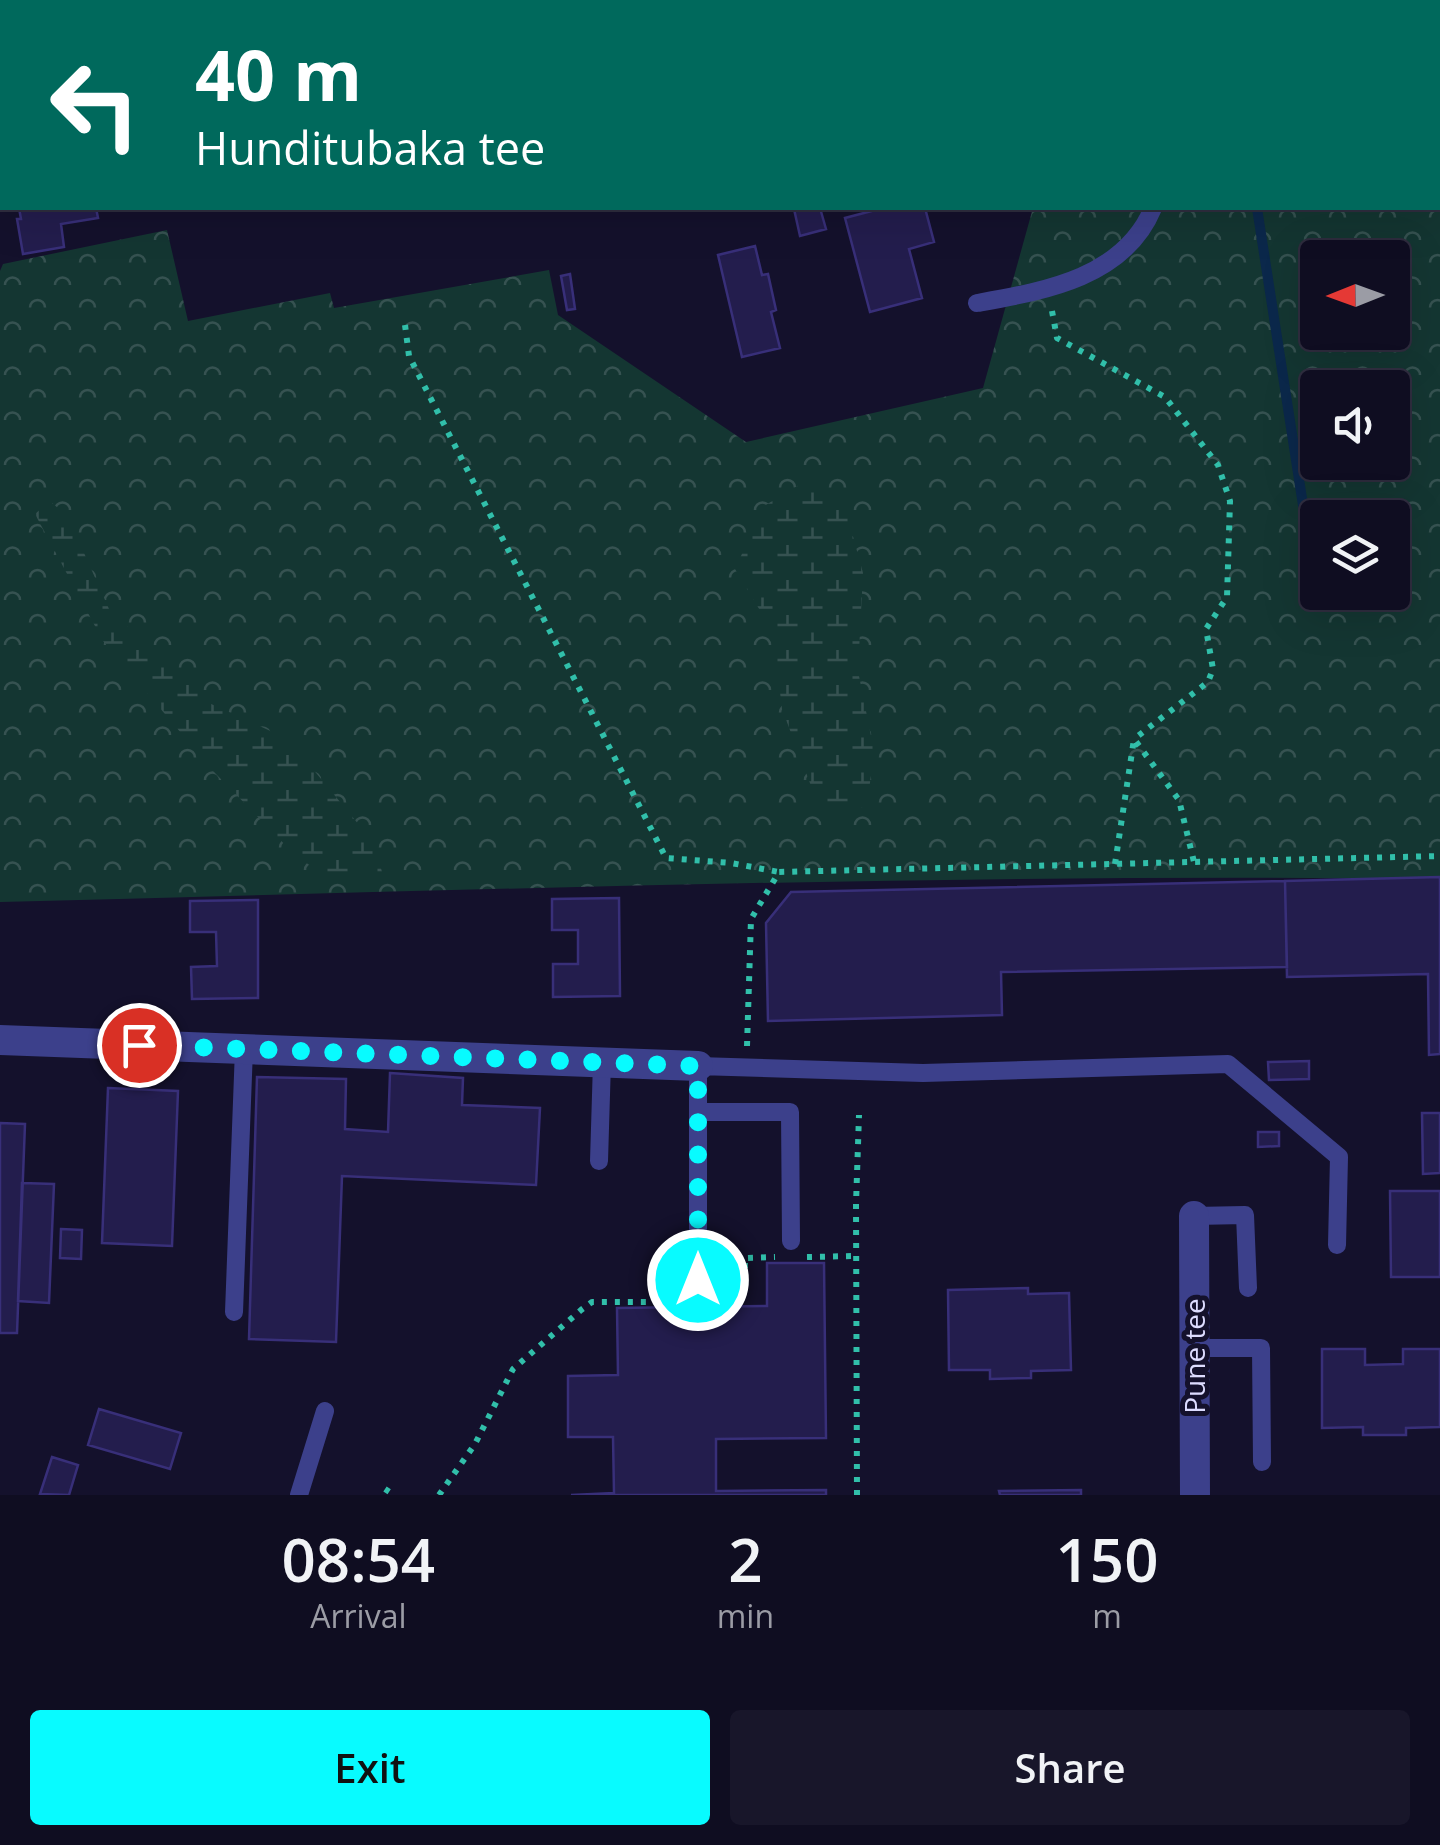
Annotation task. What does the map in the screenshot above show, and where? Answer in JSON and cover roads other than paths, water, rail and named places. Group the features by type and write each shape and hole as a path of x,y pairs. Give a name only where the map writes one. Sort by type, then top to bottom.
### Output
{"street":[{"path":"0,1040 698,1066"},
{"name":"Pune tee","path":"1194,1216 1194,1495"}],"lane":[{"path":"976,303 1048,290 1114,261 1144,229 1153,210"},
{"path":"234,1312 244,1049"},
{"path":"599,1160 602,1062"},
{"path":"698,1254 698,1066 923,1073 1228,1064 1339,1157 1337,1245"},
{"path":"698,1112 790,1112 791,1241"},
{"path":"1194,1216 1246,1216 1248,1288"},
{"path":"1194,1348 1261,1348 1262,1462"},
{"path":"299,1495 325,1411"}],"waterway":[{"path":"1257,210 1302,500"}]}
